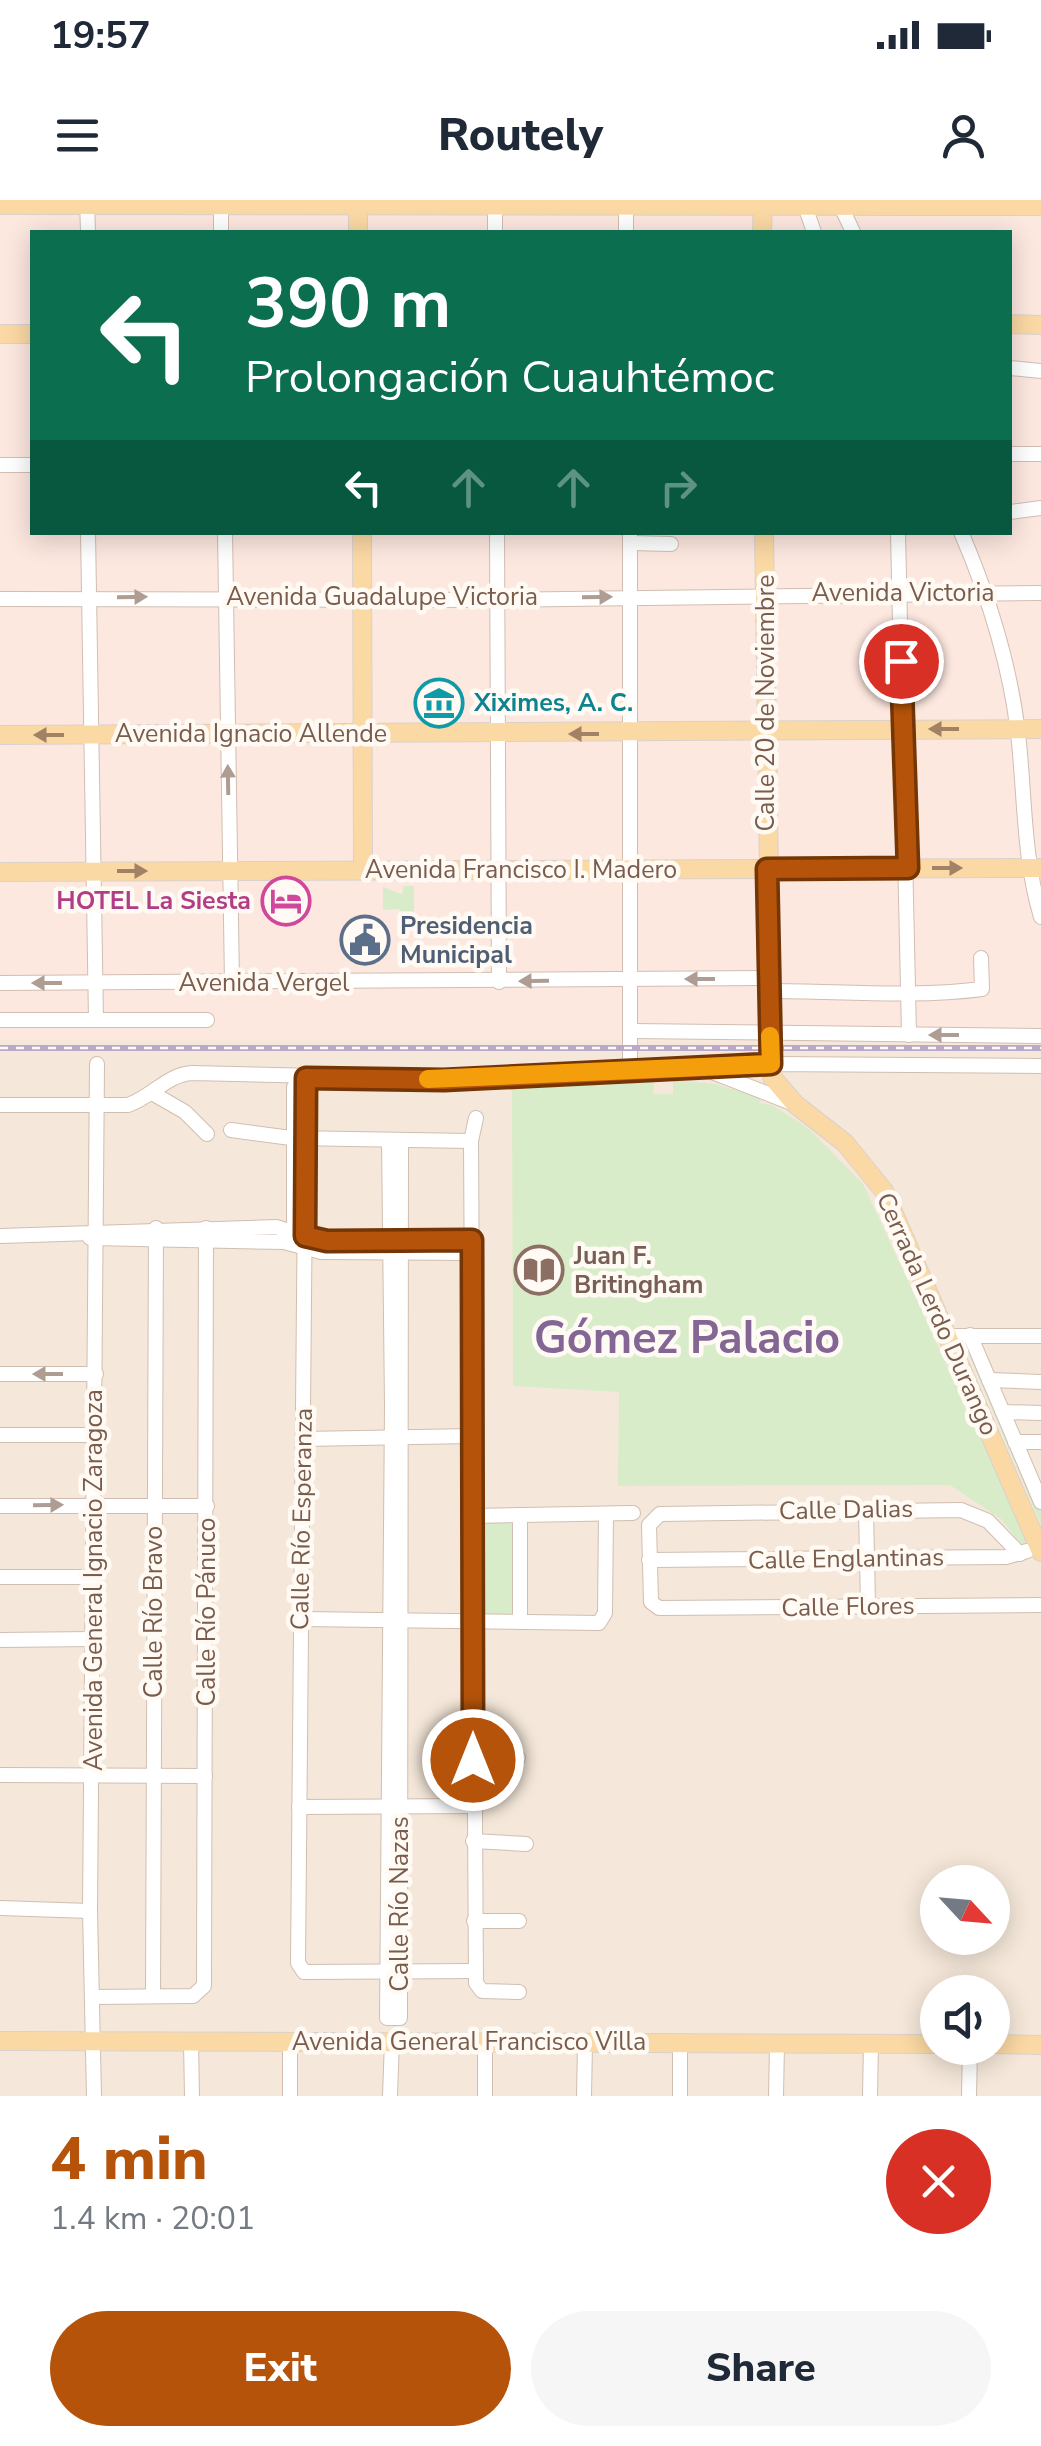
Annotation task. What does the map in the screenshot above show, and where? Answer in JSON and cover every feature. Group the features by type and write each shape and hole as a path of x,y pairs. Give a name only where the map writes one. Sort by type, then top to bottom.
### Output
{"main road":[{"path":"358,203 358,230"},
{"path":"762,203 762,230"},
{"path":"0,205 1041,206"},
{"path":"1012,324 1041,324"},
{"path":"0,334 30,334"},
{"path":"362,535 363,870"},
{"name":"Calle 20 de Noviembre","path":"764,535 771,1064 775,1084 795,1104"},
{"name":"Avenida Ignacio Allende","path":"0,735 630,735 765,728 1041,729"},
{"name":"Avenida Francisco I. Madero","path":"0,872 1035,868"},
{"name":"Cerrada Lerdo Durango","path":"795,1104 845,1143 884,1191 1040,1548"},
{"name":"Avenida General Francisco Villa","path":"0,2041 920,2044"},
{"path":"1010,2044 1041,2045"}],"street":[{"path":"87,203 88,230"},
{"path":"221,203 221,230"},
{"path":"495,203 496,230"},
{"path":"626,203 626,230"},
{"path":"839,203 853,230"},
{"path":"805,206 813,230"},
{"path":"1012,368 1041,371"},
{"path":"1012,454 1041,454"},
{"path":"0,465 30,465"},
{"path":"1012,512 1041,508"},
{"path":"88,535 90,872 96,1020"},
{"path":"225,535 232,983"},
{"path":"497,535 499,982"},
{"path":"898,535 908,868 908,1035"},
{"path":"962,535 987,593 1018,729 1041,917"},
{"path":"630,1070 630,538 671,544"},
{"name":"Avenida Victoria","path":"765,594 1041,593"},
{"name":"Avenida Guadalupe Victoria","path":"0,599 226,596 498,600 765,594"},
{"name":"Avenida Vergel","path":"0,983 631,979 924,996 982,989 981,958"},
{"path":"0,1020 207,1020"},
{"path":"632,1031 1041,1036"},
{"name":"Avenida General Ignacio Zaragoza","path":"94,2096 90,1910 96,1374 90,1235 97,1064"},
{"path":"0,1105 128,1105 182,1074 300,1083 771,1064 1041,1066"},
{"path":"692,1066 795,1104"},
{"name":"Calle Río Esperanza","path":"300,1083 297,1138 303,1439 298,1959 304,1972 394,1970"},
{"path":"152,1093 185,1112 207,1134"},
{"path":"476,1118 472,1141 476,1971 478,1989 520,1992"},
{"path":"231,1130 297,1138 472,1141"},
{"name":"Calle Río Nazas","path":"394,1970 395,1140"},
{"name":"Calle Río Bravo","path":"154,1995 156,1234"},
{"path":"0,1236 206,1235 397,1247 472,1247"},
{"name":"Calle Río Pánuco","path":"154,1995 202,1996 208,1506 206,1235"},
{"path":"970,1335 1041,1502"},
{"path":"949,1336 1041,1336"},
{"path":"0,1374 96,1374"},
{"path":"989,1380 1041,1382"},
{"path":"1003,1412 1041,1413"},
{"path":"0,1435 95,1435"},
{"path":"303,1439 472,1436"},
{"path":"1015,1442 1041,1442"},
{"path":"0,1506 208,1506"},
{"path":"866,1509 868,1606"},
{"name":"Calle Dalias","path":"649,1560 649,1525 656,1514 866,1509 941,1509 976,1514 1020,1554"},
{"path":"473,1516 633,1513"},
{"path":"301,1619 602,1621 606,1514"},
{"path":"520,1515 520,1622"},
{"name":"Calle Englantinas","path":"649,1560 868,1560 1020,1554 1040,1548"},
{"name":"Calle Flores","path":"649,1560 654,1607 1041,1606"},
{"path":"0,1577 95,1576"},
{"path":"0,1640 94,1638"},
{"path":"473,1760 518,1758"},
{"path":"0,1776 205,1776"},
{"path":"299,1807 473,1806"},
{"path":"473,1841 526,1844"},
{"path":"0,1908 90,1910"},
{"path":"474,1922 519,1920"},
{"path":"394,1970 476,1971"},
{"path":"92,1997 154,1995"},
{"path":"290,2041 290,2096"},
{"path":"390,2096 392,2041"},
{"path":"191,2042 192,2096"},
{"path":"485,2042 485,2096"},
{"path":"776,2096 778,2042"},
{"path":"584,2096 585,2043"},
{"path":"680,2043 680,2096"},
{"path":"870,2096 871,2044"},
{"path":"969,2096 970,2065"}],"shaded area":[{"path":"0,200 1041,200 1041,2096 0,2096"},
{"path":"0,200 1041,200 1041,1041 0,1040"}],"green space":[{"path":"403,886 414,886 414,922 400,922 400,909 383,910 383,887 402,894"},
{"path":"623,1077 654,1080 653,1094 673,1094 673,1080 715,1084 761,1098 760,1103 772,1105 809,1129 863,1184 1030,1544 1022,1545 1001,1519 950,1485 618,1486 619,1392 513,1386 512,1087 549,1088 550,1079 611,1083"},
{"path":"973,1346 1041,1508 1041,1525 966,1348"},
{"path":"477,1521 518,1522 517,1622 477,1621"}],"railway":[{"path":"0,1048 1041,1048"}],"slow traffic":[{"path":"428,1079 771,1064 770,1036"}],"place":[{"name":"Xiximes, A. C.","path":"439,703"},
{"name":"HOTEL La Siesta","path":"286,901"},
{"name":"Presidencia Municipal","path":"365,940"},
{"name":"Juan F. Britingham","path":"539,1270"}],"district":[{"name":"Gómez Palacio","path":"687,1338"}],"route":[{"path":"473,1760 472,1240 327,1241 305,1236 306,1078 444,1080 771,1064 767,869 908,868 901,661"}]}
